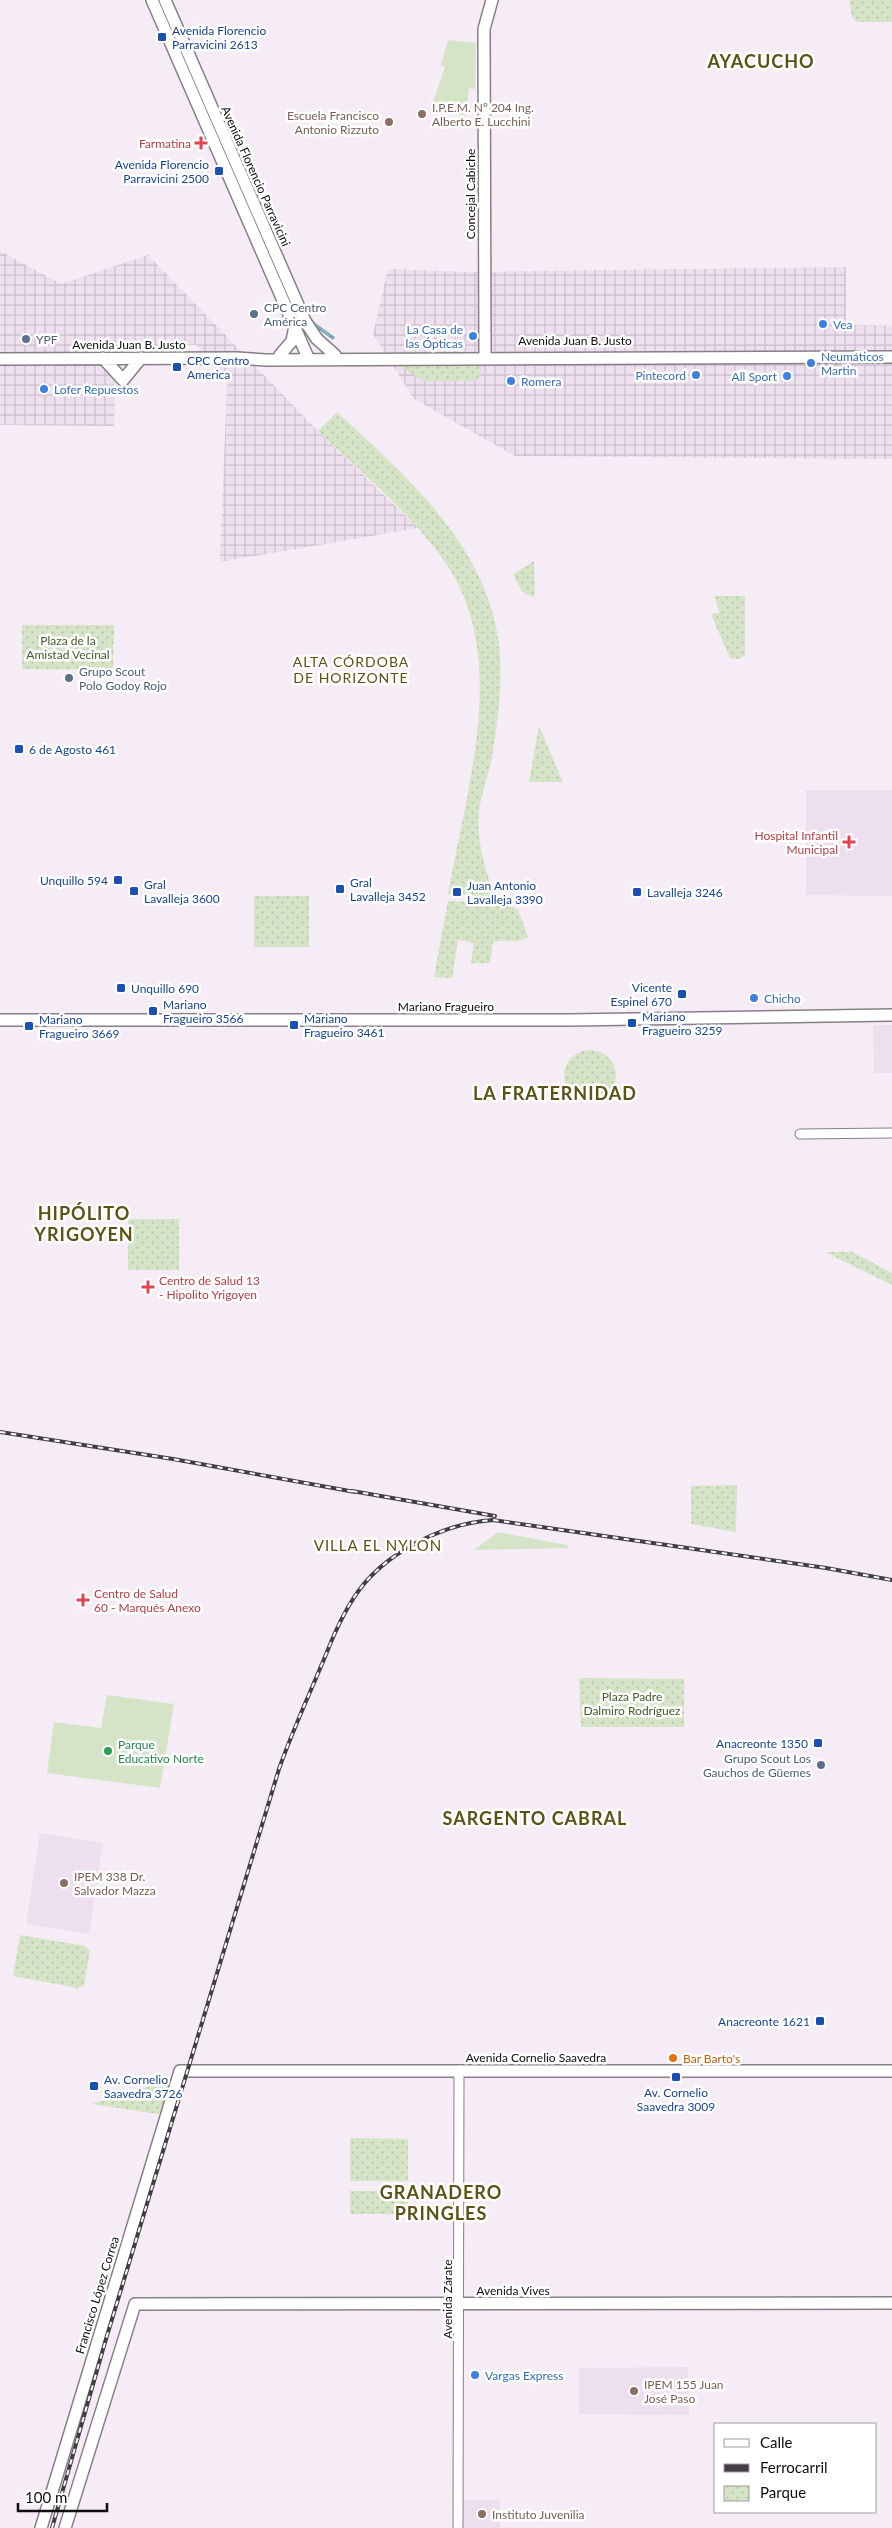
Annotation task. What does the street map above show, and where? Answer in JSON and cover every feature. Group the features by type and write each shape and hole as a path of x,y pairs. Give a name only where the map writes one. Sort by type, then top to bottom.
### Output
{"main road":[{"name":"Avenida Florencio Parravicini","path":"152,0 308,358"},
{"name":"Avenida Florencio Parravicini","path":"165,0 305,321 316,339 335,355"},
{"name":"Concejal Cabiche","path":"485,357 484,29 492,0"},
{"path":"280,355 292,341 295,326"},
{"name":"Avenida Juan B. Justo","path":"0,359 258,358 266,360 308,358 892,353"},
{"name":"Avenida Juan B. Justo","path":"258,358 266,355 308,358 335,355 892,357"},
{"path":"103,358 123,380 141,358"},
{"name":"Mariano Fragueiro","path":"0,1020 570,1020 892,1015"},
{"name":"Avenida Cornelio Saavedra","path":"180,2071 892,2071"},
{"name":"Francisco López Correa","path":"41,2528 180,2071"},
{"name":"Avenida Vives","path":"65,2528 135,2304 892,2303"}],"street":[{"path":"800,1134 892,1133"},
{"name":"Avenida Zárate","path":"458,2528 459,2070"}],"shaded area":[{"path":"0,251 61,284 148,255 318,431 418,528 220,562 227,382 197,345 115,347 114,426 0,425"},
{"path":"846,267 846,325 892,326 892,459 515,456 414,399 373,334 388,269 471,272"},
{"name":"Hospital Infantil Municipal","path":"806,790 892,790 892,896 806,895"},
{"path":"873,1025 892,1025 892,1073 874,1073"},
{"name":"IPEM 338 Dr. Salvador Mazza","path":"40,1833 103,1843 89,1934 26,1924"},
{"name":"IPEM 155 Juan José Paso","path":"688,2367 689,2415 579,2414 579,2368"},
{"name":"Instituto Juvenilia","path":"464,2500 500,2500 500,2528 463,2528"}],"green space":[{"path":"849,0 892,0 892,22 857,22 852,17"},
{"path":"448,40 476,43 475,89 469,88 466,116 430,111 445,67 441,65"},
{"path":"397,364 479,364 481,368 479,378 472,381 423,381"},
{"path":"337,412 390,461 439,514 460,544 478,575 491,608 499,644 500,686 492,757 480,805 478,827 488,876 496,897 448,894 472,769 478,726 480,683 476,642 466,602 447,565 418,528 318,431"},
{"path":"534,561 535,597 523,592 513,574"},
{"path":"714,596 745,596 745,655 739,659 730,658 711,614 720,613"},
{"name":"Plaza de la Amistad Vecinal","path":"22,625 114,625 113,670 22,669"},
{"path":"539,726 563,782 529,782"},
{"path":"254,896 309,896 309,947 254,947"},
{"path":"448,901 507,903 518,910 528,937 518,941 493,941 490,963 471,963 474,943 458,940 452,978 434,977"},
{"path":"590,1050 604,1054 612,1062 616,1076 612,1090 604,1098 590,1102 576,1098 568,1090 564,1076 568,1062 576,1054"},
{"path":"128,1219 179,1219 179,1270 128,1270"},
{"path":"825,1252 852,1252 892,1273 892,1285"},
{"path":"737,1485 736,1532 691,1524 691,1486"},
{"path":"498,1532 567,1545 569,1548 474,1550"},
{"name":"Plaza Padre Dalmiro Rodríguez","path":"579,1678 684,1679 684,1727 581,1727"},
{"name":"Parque Educativo Norte","path":"107,1695 174,1704 160,1788 47,1773 54,1722 101,1728"},
{"path":"20,1935 85,1946 90,1951 84,1985 77,1988 13,1976"},
{"path":"171,2080 173,2082 164,2110 158,2114 92,2104"},
{"path":"350,2138 408,2139 408,2181 350,2181"},
{"path":"350,2191 408,2191 408,2214 350,2214"}],"water":[{"path":"314,322 335,337 333,340 312,325"}],"railway":[{"path":"0,1432 173,1459 355,1492"},
{"path":"352,1491 495,1516"},
{"path":"52,2528 106,2339 279,1769 338,1626 363,1585 389,1560 422,1540 457,1526 493,1520 826,1568 892,1580"}],"place":[{"name":"Avenida Florencio Parravicini 2613","path":"162,37"},
{"name":"I.P.E.M. Nº 204 Ing. Alberto E. Lucchini","path":"422,114"},
{"name":"Escuela Francisco Antonio Rizzuto","path":"389,122"},
{"name":"Farmatina","path":"201,143"},
{"name":"Avenida Florencio Parravicini 2500","path":"219,171"},
{"name":"CPC Centro América","path":"254,314"},
{"name":"Vea","path":"823,324"},
{"name":"La Casa de las Ópticas","path":"473,336"},
{"name":"YPF","path":"26,339"},
{"name":"Neumáticos Martin","path":"811,363"},
{"name":"CPC Centro America","path":"177,367"},
{"name":"Pintecord","path":"696,375"},
{"name":"All Sport","path":"787,376"},
{"name":"Romera","path":"511,381"},
{"name":"Lofer Repuestos","path":"44,389"},
{"name":"Grupo Scout Polo Godoy Rojo","path":"69,678"},
{"name":"6 de Agosto 461","path":"19,749"},
{"name":"Hospital Infantil Municipal","path":"849,842"},
{"name":"Unquillo 594","path":"118,880"},
{"name":"Gral Lavalleja 3452","path":"340,889"},
{"name":"Gral Lavalleja 3600","path":"134,891"},
{"name":"Juan Antonio Lavalleja 3390","path":"457,892"},
{"name":"Lavalleja 3246","path":"637,892"},
{"name":"Unquillo 690","path":"121,988"},
{"name":"Vicente Espinel 670","path":"682,994"},
{"name":"Chicho","path":"754,998"},
{"name":"Mariano Fragueiro 3566","path":"153,1011"},
{"name":"Mariano Fragueiro 3259","path":"632,1023"},
{"name":"Mariano Fragueiro 3461","path":"294,1025"},
{"name":"Mariano Fragueiro 3669","path":"29,1026"},
{"name":"Centro de Salud 13 - Hipolito Yrigoyen","path":"148,1287"},
{"name":"Centro de Salud 60 - Marqués Anexo","path":"83,1600"},
{"name":"Anacreonte 1350","path":"818,1743"},
{"name":"Parque Educativo Norte","path":"108,1751"},
{"name":"Grupo Scout Los Gauchos de Güemes","path":"821,1765"},
{"name":"IPEM 338 Dr. Salvador Mazza","path":"64,1883"},
{"name":"Anacreonte 1621","path":"820,2021"},
{"name":"Bar Barto's","path":"673,2058"},
{"name":"Av. Cornelio Saavedra 3009","path":"676,2077"},
{"name":"Av. Cornelio Saavedra 3726","path":"94,2086"},
{"name":"Vargas Express","path":"475,2375"},
{"name":"IPEM 155 Juan José Paso","path":"634,2391"},
{"name":"Instituto Juvenilia","path":"482,2514"}],"district":[{"name":"AYACUCHO","path":"761,61"},
{"name":"ALTA CÓRDOBA DE HORIZONTE","path":"351,670"},
{"name":"LA FRATERNIDAD","path":"555,1093"},
{"name":"HIPÓLITO YRIGOYEN","path":"84,1223"},
{"name":"VILLA EL NYLON","path":"378,1545"},
{"name":"SARGENTO CABRAL","path":"535,1818"},
{"name":"GRANADERO PRINGLES","path":"441,2202"}]}
